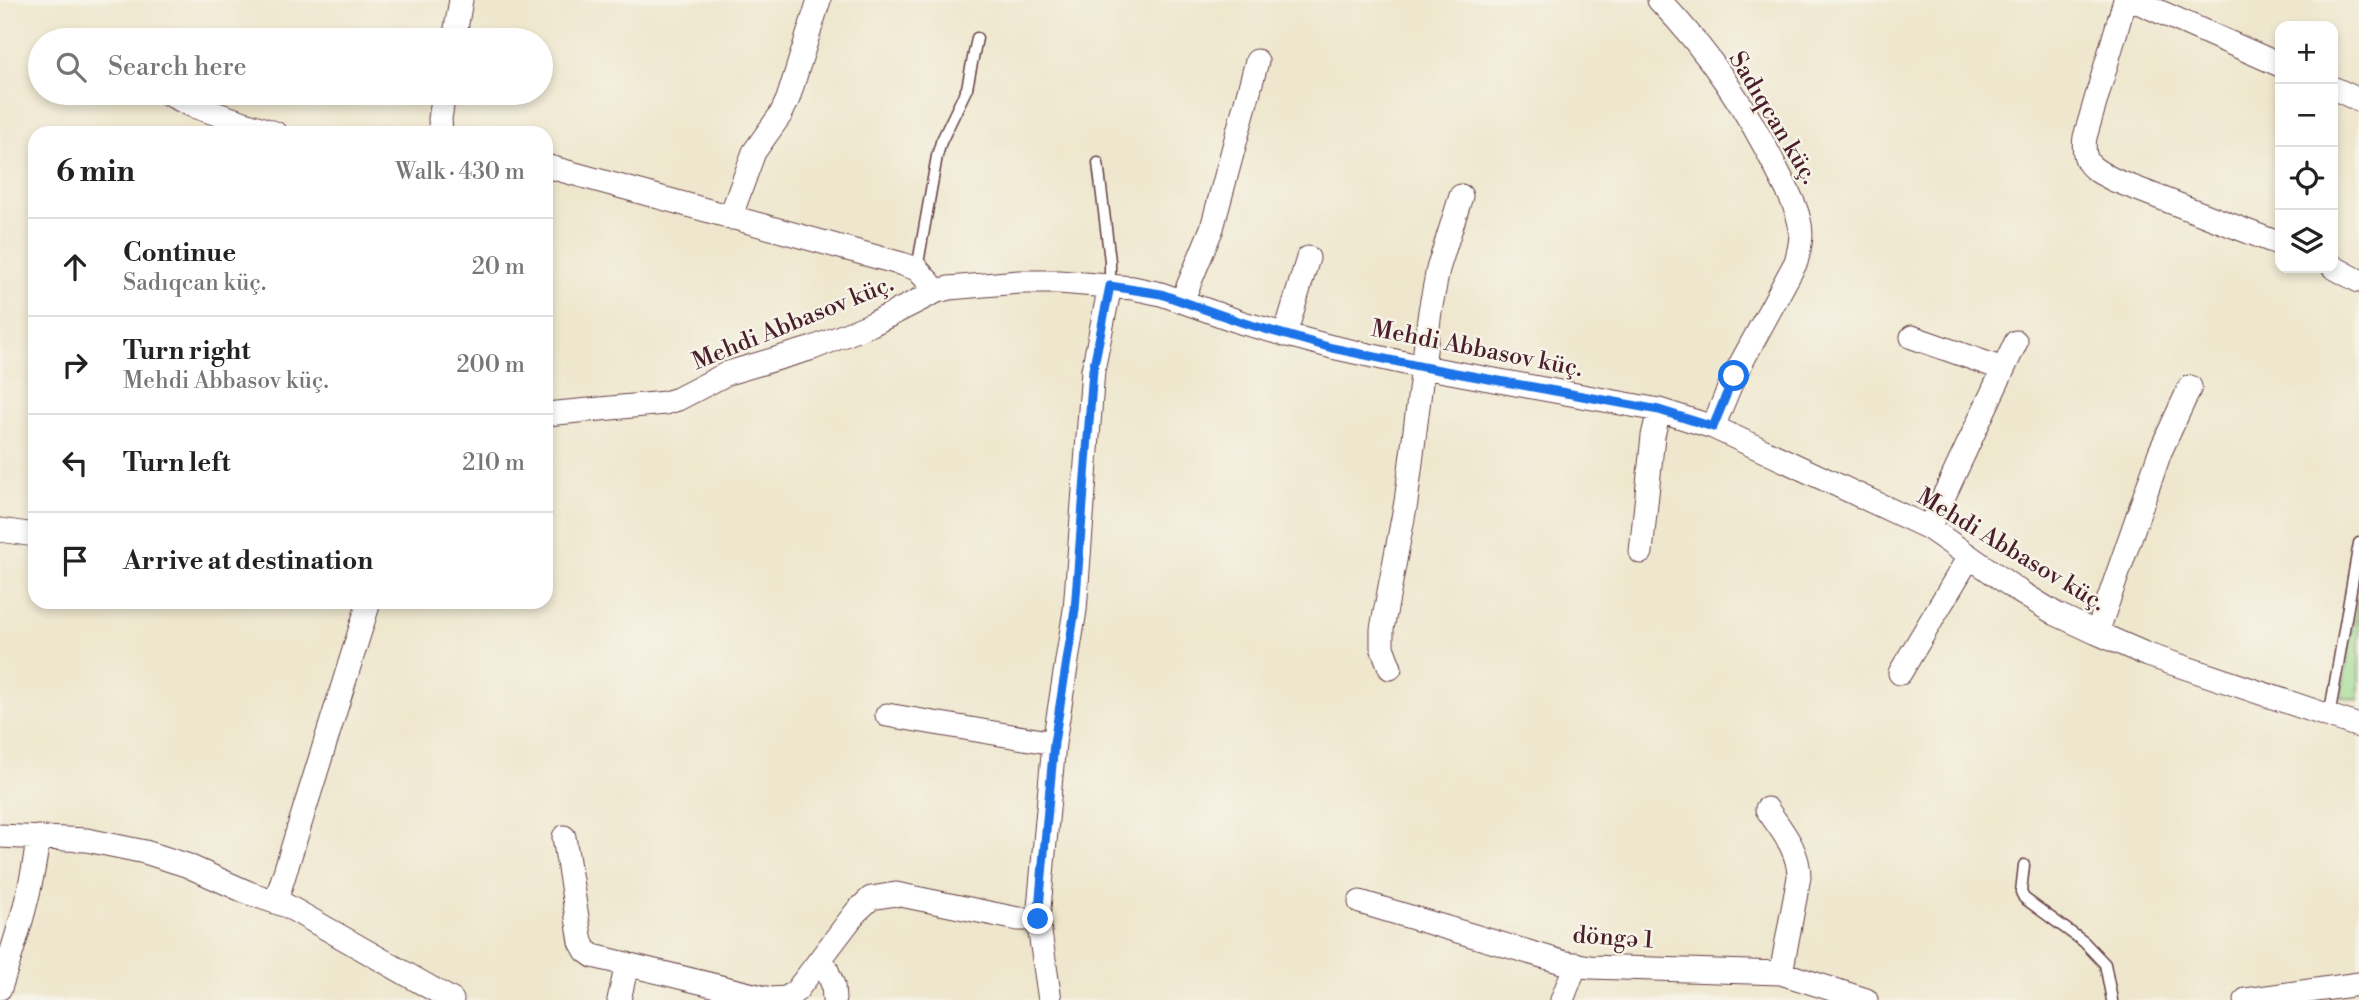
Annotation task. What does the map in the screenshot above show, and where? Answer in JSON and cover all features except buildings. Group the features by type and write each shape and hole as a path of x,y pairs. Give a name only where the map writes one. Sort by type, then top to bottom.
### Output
{"street":[{"path":"456,28 461,0"},
{"path":"730,218 754,152 781,114 788,99 818,0"},
{"name":"Sadıqcan küç.","path":"1659,0 1701,49 1745,113 1794,202 1800,221 1801,241 1796,262 1734,376 1713,427"},
{"path":"2125,0 2085,137 2083,150 2087,162 2096,171 2114,180 2275,242"},
{"path":"2133,0 2275,63"},
{"path":"1182,301 1212,228 1257,61"},
{"path":"2338,90 2359,100"},
{"path":"191,105 254,126"},
{"path":"440,126 442,105"},
{"path":"553,168 917,270 937,291"},
{"path":"1390,668 1382,647 1382,629 1406,502 1430,311 1438,269 1461,196"},
{"path":"1285,335 1308,258"},
{"path":"2338,270 2359,281"},
{"name":"Mehdi Abbasov küç.","path":"553,413 665,403 678,399 728,373 813,348 872,324 937,291 970,285 1018,282 1142,290 1285,335 1423,367 1659,410 1713,427 1929,528 2056,614 2097,633 2148,655 2359,726"},
{"path":"1049,1000 1038,919 1054,743 1075,610 1093,370 1110,286"},
{"path":"1912,337 2003,369"},
{"path":"1929,528 2016,342"},
{"path":"2097,633 2160,452 2190,387"},
{"path":"1641,552 1653,436 1659,410"},
{"path":"0,530 28,534"},
{"path":"1900,673 1969,557"},
{"path":"276,901 367,609"},
{"path":"887,715 1054,743"},
{"path":"1767,809 1794,849 1799,863 1799,877 1781,973"},
{"path":"0,836 87,840 186,864 248,893 276,901 452,1000"},
{"path":"0,988 36,859 38,837"},
{"path":"564,837 581,942 586,951 593,956 770,999 787,998 797,989 856,912 871,898 896,894 1018,919 1038,919"},
{"name":"döngə 1","path":"1360,902 1590,967 1781,973 1866,1000"},
{"path":"822,958 833,985 834,1000"},
{"path":"619,1000 627,964"},
{"path":"1562,1000 1576,964"},
{"path":"2246,1000 2359,984"}],"lane":[{"path":"917,270 937,156 967,88 977,38"},
{"path":"1098,163 1110,261 1110,286"},
{"path":"2329,717 2359,543"},
{"path":"2024,865 2021,892 2024,898 2084,942 2105,964 2112,1000"}],"green space":[{"path":"2359,591 2359,700 2341,697"}],"route":[{"path":"1038,919 1054,743 1075,610 1093,370 1098,334 1110,286 1161,294 1244,323 1332,348 1659,410 1713,427 1734,376"}]}
